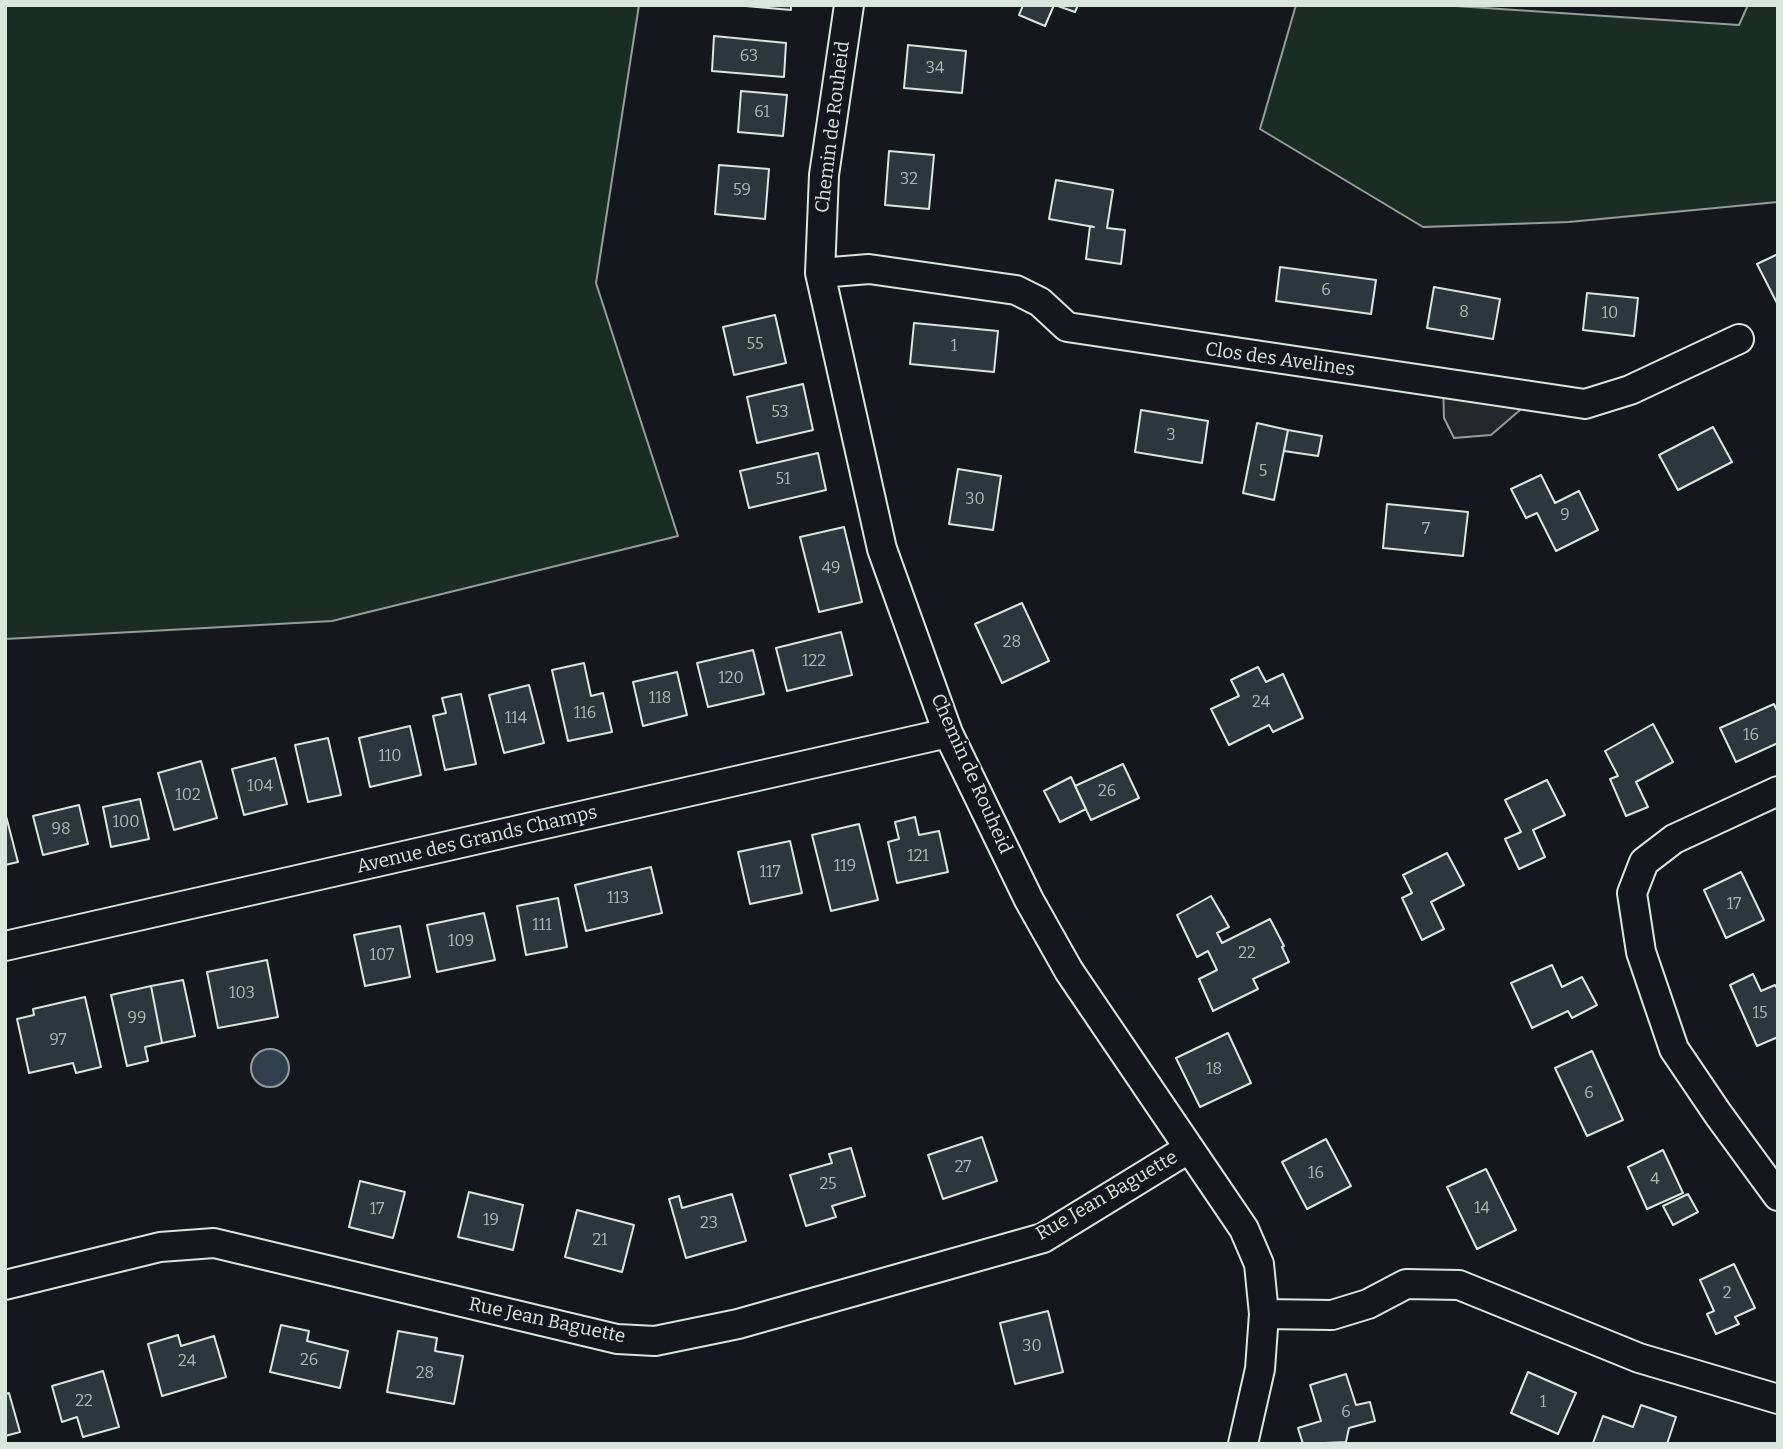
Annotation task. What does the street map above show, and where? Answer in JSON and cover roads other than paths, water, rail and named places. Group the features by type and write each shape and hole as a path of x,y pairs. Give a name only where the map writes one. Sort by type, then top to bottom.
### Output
{"street":[{"name":"Chemin de Rouheid","path":"849,5 824,175 820,273 882,549 948,733 1029,900 1062,959 1244,1230 1259,1264 1264,1314 1260,1369 1243,1444"},
{"name":"Clos des Avelines","path":"820,273 869,269 1016,290 1040,302 1067,327 1585,404 1630,390 1739,339"},
{"name":"Avenue des Grands Champs","path":"5,947 948,733"},
{"path":"1778,791 1674,839 1644,862 1632,893 1640,952 1674,1049 1778,1196"},
{"name":"Rue Jean Baguette","path":"5,1285 160,1247 214,1243 617,1339 655,1341 738,1324 1043,1238 1188,1149"},
{"path":"1264,1314 1332,1315 1368,1304 1406,1284 1459,1285 1639,1358 1778,1399"}],"water":[{"path":"270,1049 283,1055 289,1068 283,1081 270,1087 257,1081 251,1068 257,1055"}]}
